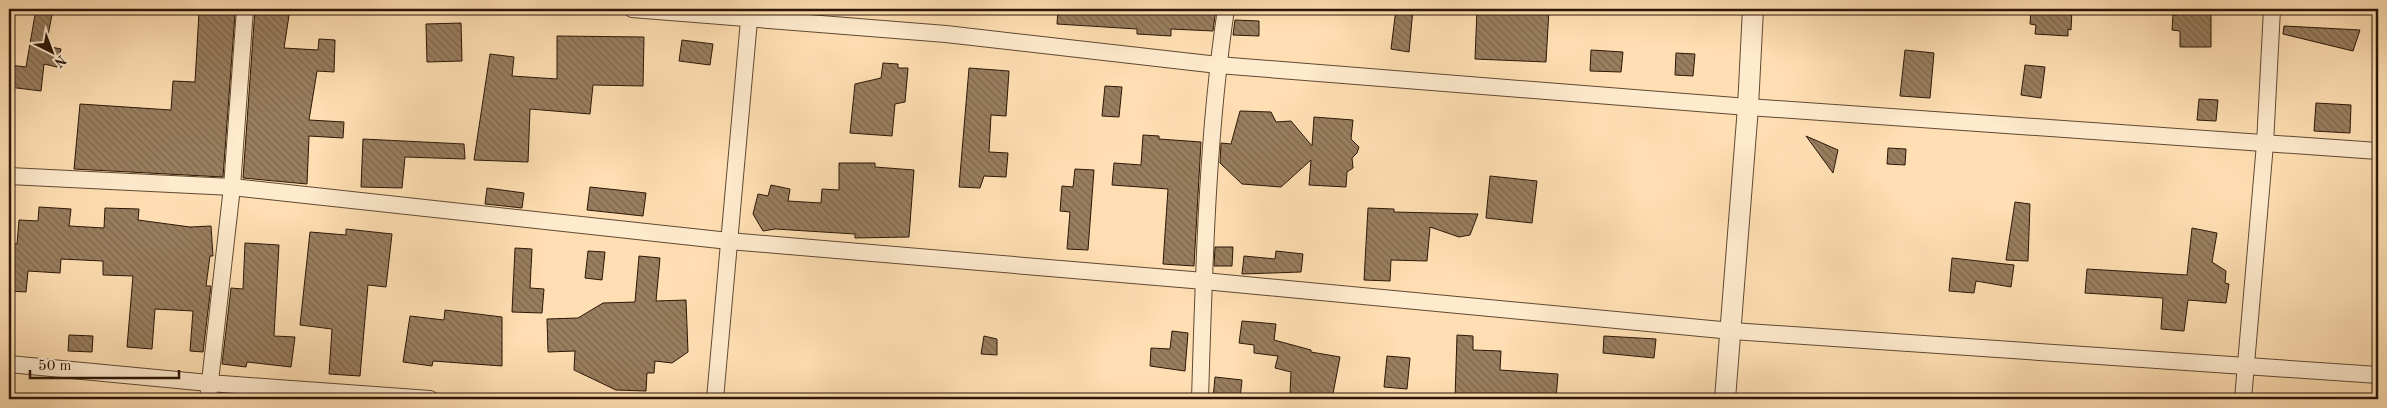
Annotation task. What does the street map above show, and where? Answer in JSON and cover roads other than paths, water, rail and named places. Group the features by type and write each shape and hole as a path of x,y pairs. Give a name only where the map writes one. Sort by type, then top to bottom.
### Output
{"street":[{"path":"208,399 232,187 245,9"},
{"path":"632,9 750,14 1218,64 1748,107 2378,152"},
{"path":"1200,399 1204,282 1218,64 1226,9"},
{"path":"1725,399 1732,331 1753,9"},
{"path":"2243,399 2265,144 2272,9"},
{"path":"715,399 750,14"},
{"path":"9,176 232,187 728,241 1204,282 1732,331 2246,364 2378,375"},
{"path":"9,364 209,383 430,399"}]}
